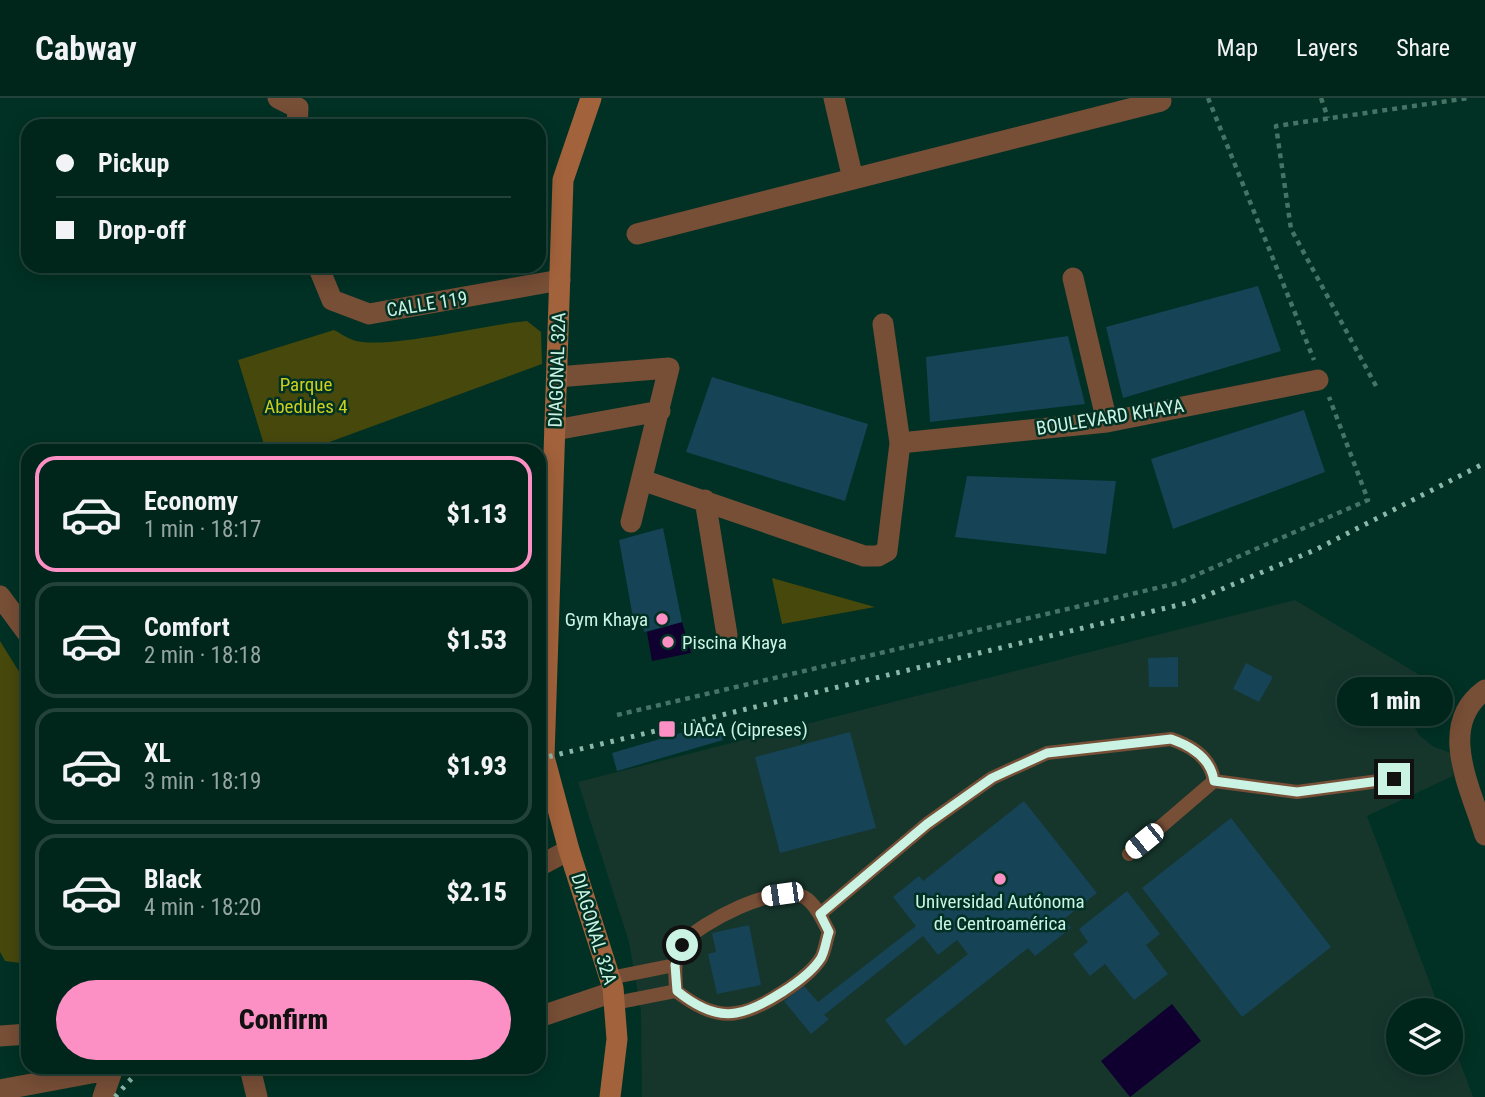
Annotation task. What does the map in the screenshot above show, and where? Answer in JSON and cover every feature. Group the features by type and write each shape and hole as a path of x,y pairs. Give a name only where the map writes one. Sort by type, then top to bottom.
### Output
{"street":[{"path":"278,98 300,111"},
{"name":"DIAGONAL 32A","path":"546,518 555,430 563,180 591,98"},
{"path":"834,98 853,179"},
{"path":"637,234 1161,101"},
{"name":"CALLE 119","path":"321,273 332,300 369,314 560,280"},
{"path":"1073,278 1107,422"},
{"path":"642,480 864,556 878,556 887,551 900,443 883,324"},
{"path":"557,377 669,368 631,522"},
{"name":"BOULEVARD KHAYA","path":"900,443 1107,422 1321,379"},
{"path":"555,430 660,411"},
{"path":"705,500 727,635"},
{"path":"0,596 21,624"},
{"path":"1485,690 1465,710 1458,731 1460,754 1485,835"},
{"name":"DIAGONAL 32A","path":"546,764 569,850 613,991 617,1039 610,1097"},
{"path":"546,862 569,850"},
{"path":"546,1015 613,991"},
{"path":"0,1036 21,1034"},
{"path":"0,1090 82,1074"},
{"path":"103,1097 111,1074"},
{"path":"251,1074 257,1097"}],"lane":[{"path":"820,914 927,824 992,778 1047,753 1171,739 1190,746 1198,753 1213,772 1214,781"},
{"path":"1129,854 1214,781 1297,792 1394,779"},
{"path":"613,991 677,991 701,1009 735,1014 776,997 821,957 829,932 820,914 804,897 782,894 755,898 682,945 675,965 677,991"},
{"path":"613,991 675,965"}],"path":[{"path":"617,715 1178,583 1368,500 1208,98"},
{"path":"1321,98 1328,118"},
{"path":"1376,386 1291,229 1276,126 1469,98"}],"shaded area":[{"name":"Universidad Autónoma de Centroamérica","path":"1295,600 1418,674 1409,699 1411,721 1419,735 1434,747 1451,753 1453,776 1367,816 1435,998 1386,998 1386,1075 1463,1075 1463,1070 1473,1097 642,1097 641,1011 629,942 578,782"},
{"name":"Piscina Khaya","path":"682,622 691,653 652,661 647,632"},
{"path":"1172,1004 1201,1041 1130,1097 1101,1061"}],"green space":[{"name":"Parque Abedules 4","path":"527,321 541,332 542,364 324,444 264,444 238,360 334,330 353,340 388,342"},
{"path":"772,578 875,607 782,624"},
{"path":"0,641 21,675 21,963 5,961 0,952"}],"building":[{"path":"1258,286 1281,351 1123,398 1106,327"},
{"path":"1068,336 1085,404 930,422 926,357"},
{"path":"712,377 868,424 845,501 686,452"},
{"path":"1304,410 1325,472 1173,529 1151,459"},
{"path":"967,476 1116,481 1106,554 955,537"},
{"path":"663,528 682,622 644,632 642,616 633,618 619,540"},
{"path":"1178,657 1178,687 1149,687 1148,658"},
{"path":"1246,663 1273,677 1259,702 1233,689"},
{"path":"718,722 723,740 617,771 612,753"},
{"path":"850,732 876,828 780,853 755,757"},
{"path":"1024,801 1097,893 1064,919 1071,928 1035,956 1028,948 905,1046 885,1020 968,954 957,940 938,955 923,936 824,1015 829,1019 811,1034 784,1001 804,986 818,1002 916,926 893,897 919,876 923,881"},
{"path":"1231,818 1331,947 1242,1017 1142,888"},
{"path":"1127,891 1160,934 1146,945 1168,974 1134,1000 1105,964 1090,976 1073,954 1088,942 1079,929"},
{"path":"749,925 761,985 717,994 708,954 716,952 712,933"}],"railway":[{"path":"546,757 1191,602 1315,550 1485,463"},
{"path":"115,1097 136,1074"}],"place":[{"name":"Gym Khaya","path":"662,619"},
{"name":"Piscina Khaya","path":"668,642"},
{"name":"UACA (Cipreses)","path":"667,729"},
{"name":"Universidad Autónoma de Centroamérica","path":"1000,879"}],"route":[{"path":"682,945 675,965 677,991 701,1009 735,1014 776,997 809,971 821,957 829,932 820,914 927,824 992,778 1047,753 1171,739 1190,746 1206,761 1213,772 1214,781 1297,792 1394,779"}]}
